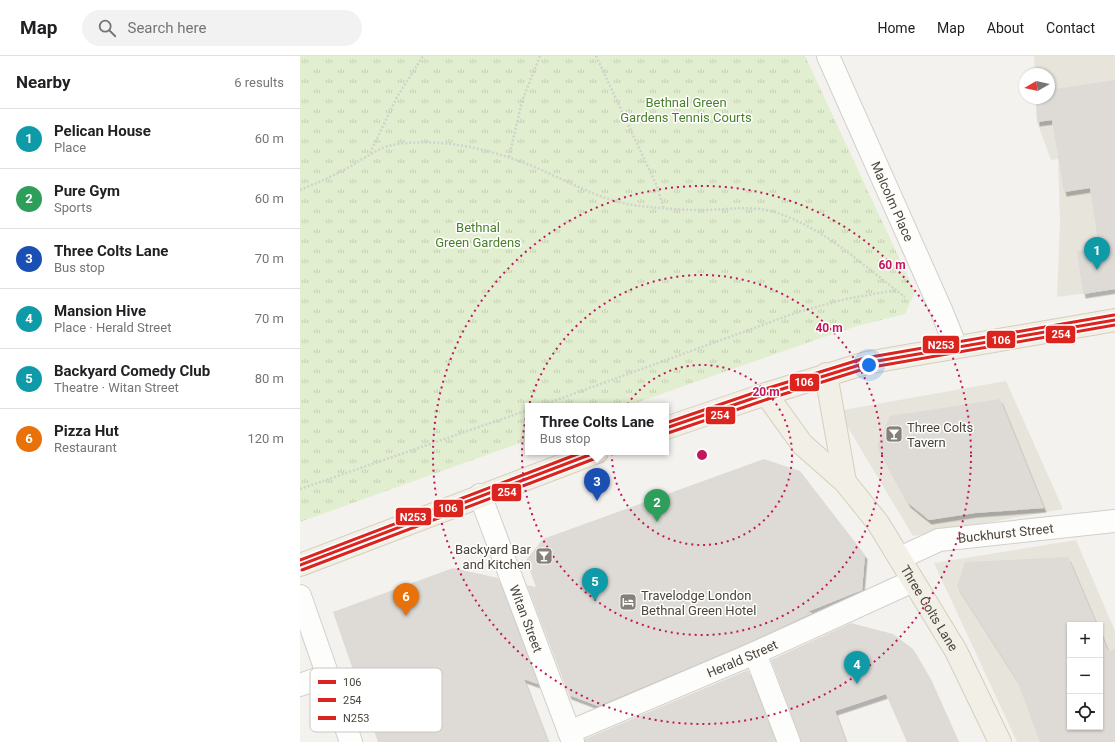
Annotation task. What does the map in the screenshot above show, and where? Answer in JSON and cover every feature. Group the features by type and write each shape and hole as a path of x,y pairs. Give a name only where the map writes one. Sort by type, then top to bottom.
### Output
{"main road":[{"path":"669,427 826,374 866,363 1115,320"},
{"name":"Three Colts Lane","path":"826,374 845,482"},
{"name":"Three Colts Lane","path":"766,394 802,444 845,482 878,522 956,651 1000,742"},
{"path":"300,565 480,495 589,455"}],"street":[{"name":"Malcolm Place","path":"828,56 942,312 956,347"},
{"name":"Witan Street","path":"480,495 570,737"},
{"name":"Buckhurst Street","path":"900,558 939,540 1115,521"},
{"name":"Herald Street","path":"570,737 913,581"},
{"path":"300,596 326,668"},
{"path":"755,653 789,742"},
{"path":"300,685 310,681"},
{"path":"348,732 351,742"}],"path":[{"path":"370,154 397,97 423,56"},
{"path":"509,157 522,101 540,56"},
{"path":"596,56 656,184 664,209"},
{"path":"300,190 322,182 370,154 396,144 428,142 463,145 509,157 605,198 632,204 664,209 702,210 763,208 780,214 811,229 906,298"},
{"path":"548,403 798,312 896,290"},
{"path":"300,489 525,411"}],"shaded area":[{"path":"1034,56 1115,56 1115,289 1057,297 1060,222 1058,159 1051,160 1037,122 1036,104 1055,104 1055,68 1035,68"},
{"path":"1006,381 1063,509 913,536 838,411"},
{"path":"1076,540 1115,631 1115,742 1017,742 934,563"}],"green space":[{"name":"Bethnal Green Gardens","path":"300,56 805,56 915,292 905,314 857,326 636,403 525,403 525,441 300,522"}],"building":[{"path":"1115,80 1115,289 1083,294 1077,251 1099,248 1090,188 1064,192 1052,120 1037,122 1036,104 1055,104 1055,89"},
{"path":"1000,399 1044,508 975,513 929,520 908,503 877,446 890,416"},
{"path":"764,459 800,471 865,555 862,590 807,612 812,613 750,642 598,706 569,695 527,585 536,587 526,560 543,539"},
{"path":"1068,557 1096,622 1067,622 1067,730 1103,730 1103,638 1108,651 1115,649 1115,742 1040,742 1017,680 957,586 965,562"},
{"path":"453,568 498,578 538,684 524,679 548,742 378,742 375,732 442,732 442,668 352,668 333,612"},
{"path":"851,623 893,634 913,649 928,675 958,742 907,742 886,694 835,711 846,742 801,742 771,660"},
{"path":"748,670 776,742 585,742 585,739"}],"transit line":[{"name":"N253","path":"669,422 765,389 865,358 1114,315"},
{"name":"106","path":"669,427 766,394 866,363 1115,320"},
{"name":"254","path":"669,433 768,399 867,368 1115,325"},
{"name":"N253","path":"300,560 575,455"},
{"name":"106","path":"300,565 589,455"},
{"name":"254","path":"302,570 599,457"}],"place":[{"name":"Pelican House","path":"1097,270"},
{"name":"Three Colts Tavern","path":"894,434"},
{"name":"Three Colts Lane","path":"597,501"},
{"name":"Pure Gym","path":"657,522"},
{"name":"Backyard Bar and Kitchen","path":"544,556"},
{"name":"Backyard Comedy Club","path":"595,601"},
{"name":"Travelodge London Bethnal Green Hotel","path":"628,602"},
{"name":"Pizza Hut","path":"406,616"},
{"name":"Mansion Hive","path":"857,684"}],"park label":[{"name":"Bethnal Green Gardens Tennis Courts","path":"686,110"}]}
